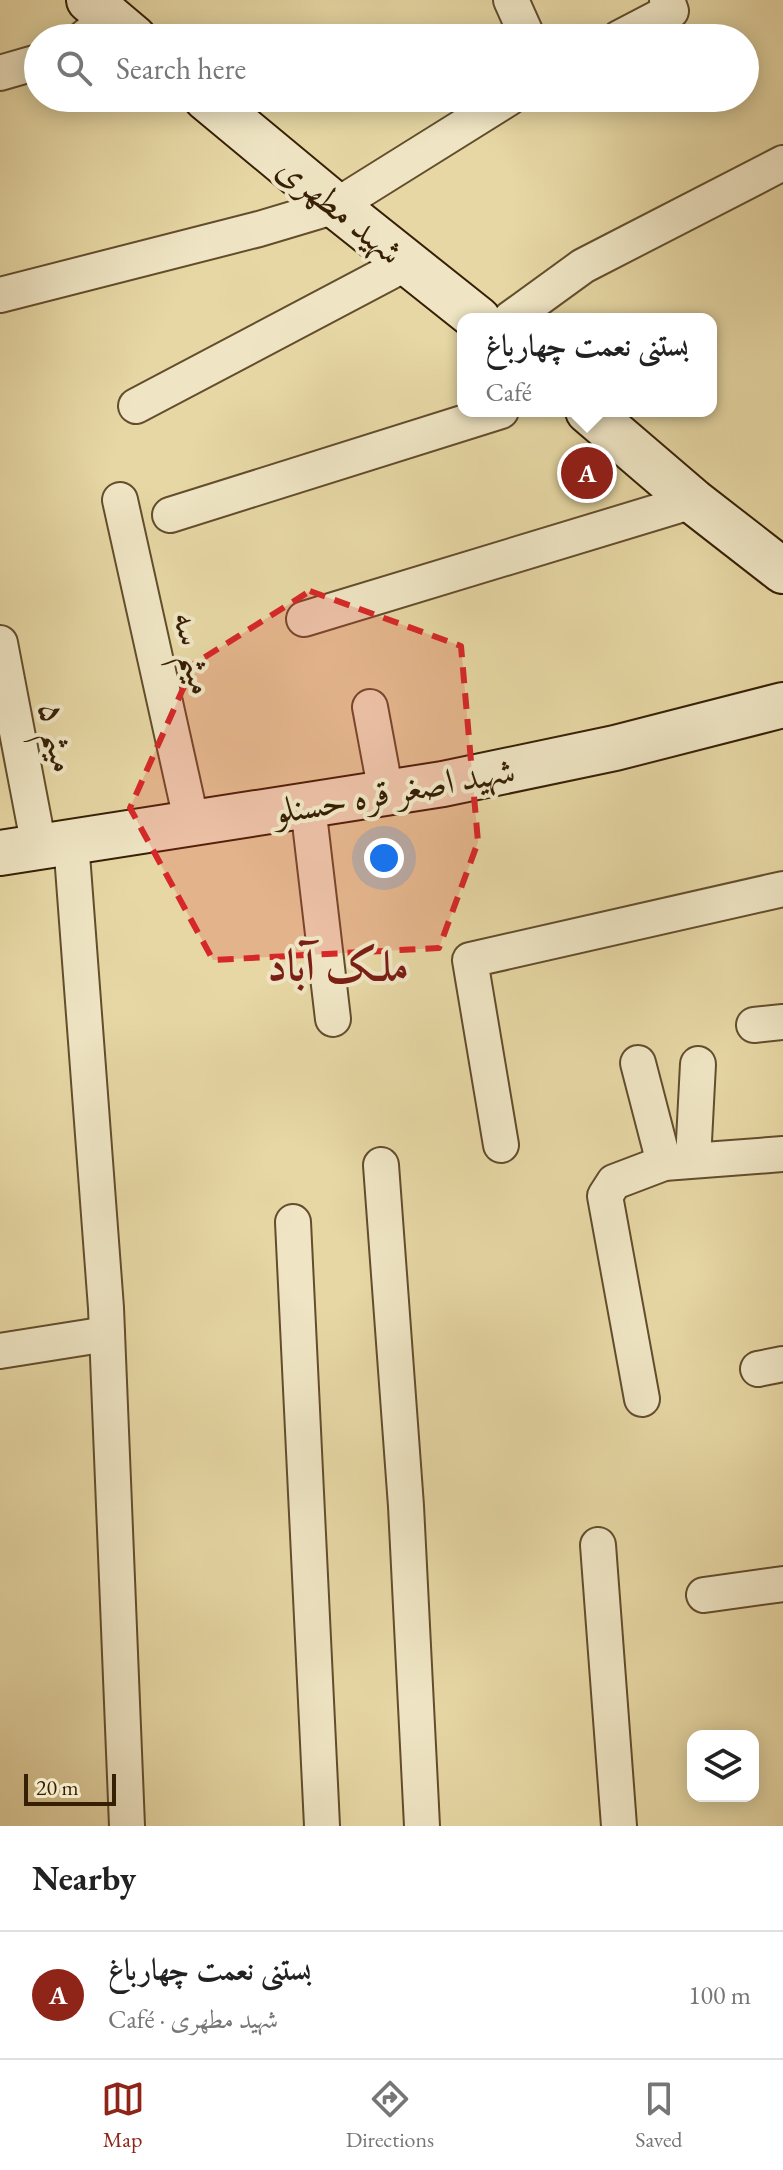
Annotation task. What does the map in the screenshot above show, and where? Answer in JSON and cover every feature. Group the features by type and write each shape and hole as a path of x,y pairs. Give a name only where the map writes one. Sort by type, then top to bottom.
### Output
{"street":[{"path":"511,0 522,24"},
{"path":"642,24 676,4"},
{"path":"0,73 24,66"},
{"name":"شهید مطهری","path":"223,112 470,313"},
{"path":"0,295 259,229 336,206 487,112"},
{"path":"518,313 583,266 783,163"},
{"path":"136,406 407,263"},
{"path":"170,515 482,417"},
{"path":"595,417 693,501 783,571"},
{"name":"میثم سه","path":"120,500 192,824"},
{"path":"304,619 693,501"},
{"name":"میثم ۵","path":"0,643 37,847 107,1334 127,1826"},
{"name":"شهید اصغر قره حسنلو","path":"37,847 443,784 615,748 783,705"},
{"path":"370,707 386,793"},
{"path":"308,806 333,1019"},
{"path":"501,1145 470,960 783,889"},
{"path":"638,1063 679,1162"},
{"path":"679,1162 698,1064"},
{"path":"642,1399 605,1196 614,1182 679,1162 783,1154"},
{"path":"381,1165 406,1506 422,1826"},
{"path":"293,1222 322,1826"},
{"path":"0,1351 107,1334"},
{"path":"598,1545 619,1826"},
{"path":"704,1595 783,1584"}],"highlighted area":[{"path":"310,591 461,646 478,842 439,948 213,960 130,808 194,664"}],"place":[{"name":"بستنی نعمت چهارباغ","path":"587,473"}],"district":[{"name":"ملک آباد","path":"338,965"}]}
